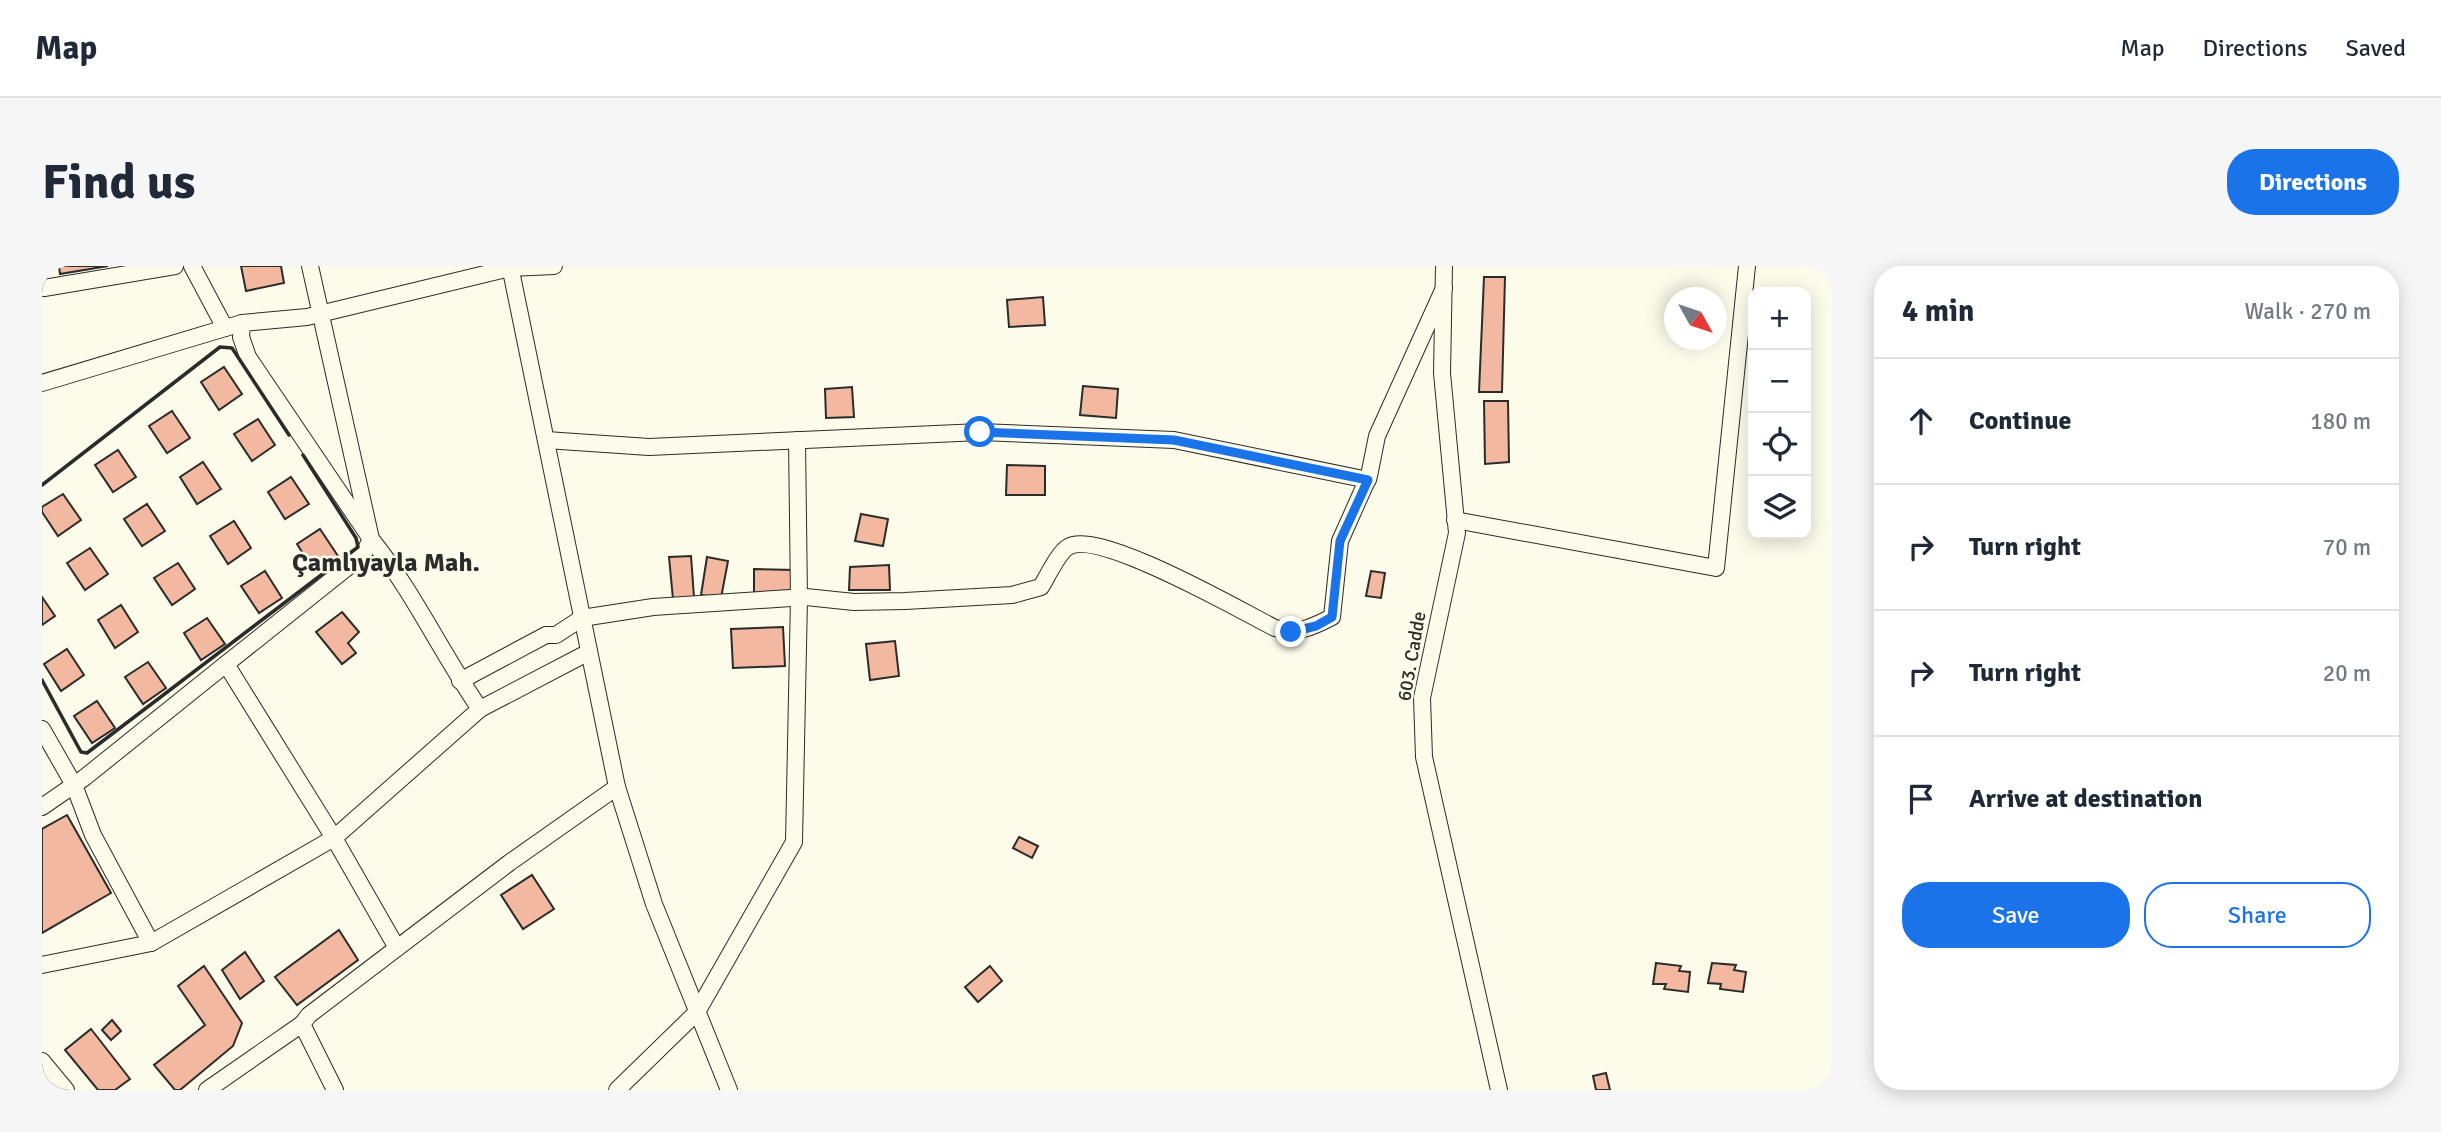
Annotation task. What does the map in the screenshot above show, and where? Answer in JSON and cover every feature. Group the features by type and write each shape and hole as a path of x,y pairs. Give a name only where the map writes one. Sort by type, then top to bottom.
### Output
{"street":[{"path":"44,288 174,266"},
{"path":"192,266 225,328"},
{"path":"42,807 74,785 363,555 371,539 310,266"},
{"path":"42,383 242,323 321,314 510,267 554,266"},
{"name":"603. Cadde","path":"1444,266 1442,373 1457,533 1422,698 1423,757 1499,1090"},
{"path":"1455,520 1716,568 1747,266 1740,266"},
{"path":"510,267 617,787 654,904 729,1090"},
{"path":"460,681 546,635 556,635 582,618 653,607 799,598 854,602 1012,595 1041,587 1066,548 1076,544 1094,544 1157,567 1275,628 1291,632 1316,626 1332,617 1340,541 1368,480 1377,436 1444,288"},
{"path":"242,323 241,337 248,357 388,560 460,681 480,709"},
{"path":"546,440 649,447 980,432 1174,440 1368,480"},
{"path":"617,1090 698,1013 794,842 799,598 797,440"},
{"path":"42,965 151,943 334,838 480,709 589,652"},
{"path":"226,664 334,838 397,948"},
{"path":"42,729 74,785 93,835 151,943"},
{"path":"207,1090 302,1024 309,1015 509,863 617,787"},
{"path":"302,1024 335,1090"},
{"path":"42,1061 66,1090"}],"building":[{"path":"59,266 108,266 60,274"},
{"path":"241,266 281,266 284,283 246,291"},
{"path":"1484,277 1505,277 1502,392 1479,392"},
{"path":"1043,297 1045,325 1009,327 1007,300"},
{"path":"224,367 242,394 219,410 201,382"},
{"path":"1083,386 1118,389 1116,418 1080,415"},
{"path":"852,387 854,417 826,418 825,389"},
{"path":"1484,401 1508,401 1509,462 1485,464"},
{"path":"172,411 190,438 167,453 149,426"},
{"path":"258,419 275,445 252,461 234,434"},
{"path":"118,450 136,477 113,492 95,465"},
{"path":"203,462 221,489 197,504 180,477"},
{"path":"1007,465 1045,466 1045,495 1006,495"},
{"path":"291,477 309,504 285,519 268,492"},
{"path":"63,494 81,520 58,536 42,512 42,507"},
{"path":"147,504 165,531 142,546 124,519"},
{"path":"861,514 888,519 883,546 855,541"},
{"path":"234,521 251,548 228,564 210,536"},
{"path":"320,529 338,556 314,571 297,544"},
{"path":"90,548 108,574 85,590 67,563"},
{"path":"691,556 694,597 673,599 669,557"},
{"path":"707,557 728,561 721,598 701,595"},
{"path":"178,563 195,589 172,605 154,578"},
{"path":"889,565 890,590 849,590 850,567"},
{"path":"754,569 794,570 794,594 754,593"},
{"path":"265,571 282,598 259,613 241,586"},
{"path":"1371,571 1385,573 1381,598 1366,596"},
{"path":"42,597 55,616 42,625"},
{"path":"121,605 138,632 115,648 98,620"},
{"path":"342,612 359,632 348,643 356,653 342,664 316,632"},
{"path":"207,618 225,644 201,660 184,633"},
{"path":"783,627 785,666 733,668 731,629"},
{"path":"895,641 899,676 870,680 866,644"},
{"path":"67,649 84,675 61,691 44,664"},
{"path":"148,662 166,688 143,704 125,677"},
{"path":"97,701 115,728 92,743 74,716"},
{"path":"67,815 111,893 42,933 42,829"},
{"path":"1019,837 1038,846 1032,858 1013,848"},
{"path":"532,875 554,909 523,929 501,895"},
{"path":"339,930 358,960 297,1005 275,977"},
{"path":"245,952 264,981 240,999 222,970"},
{"path":"1656,963 1681,966 1679,971 1690,972 1688,992 1664,989 1666,984 1653,984"},
{"path":"1712,963 1736,965 1734,970 1746,972 1743,992 1720,989 1721,984 1708,983"},
{"path":"204,966 242,1023 233,1046 180,1090 175,1090 154,1065 205,1025 178,986"},
{"path":"990,966 1002,981 978,1002 965,987"},
{"path":"112,1020 121,1031 111,1040 102,1030"},
{"path":"91,1029 130,1079 115,1090 98,1090 65,1050"},
{"path":"1606,1073 1610,1090 1596,1090 1593,1076"}],"wall":[{"path":"42,485 220,347 232,348 289,435"},
{"path":"42,680 81,752 87,753 358,547 356,538 303,455"}],"district":[{"name":"Çamlıyayla Mah.","path":"386,562"}],"route":[{"path":"980,432 1174,440 1368,480 1340,541 1332,617 1316,626 1291,632"}]}
